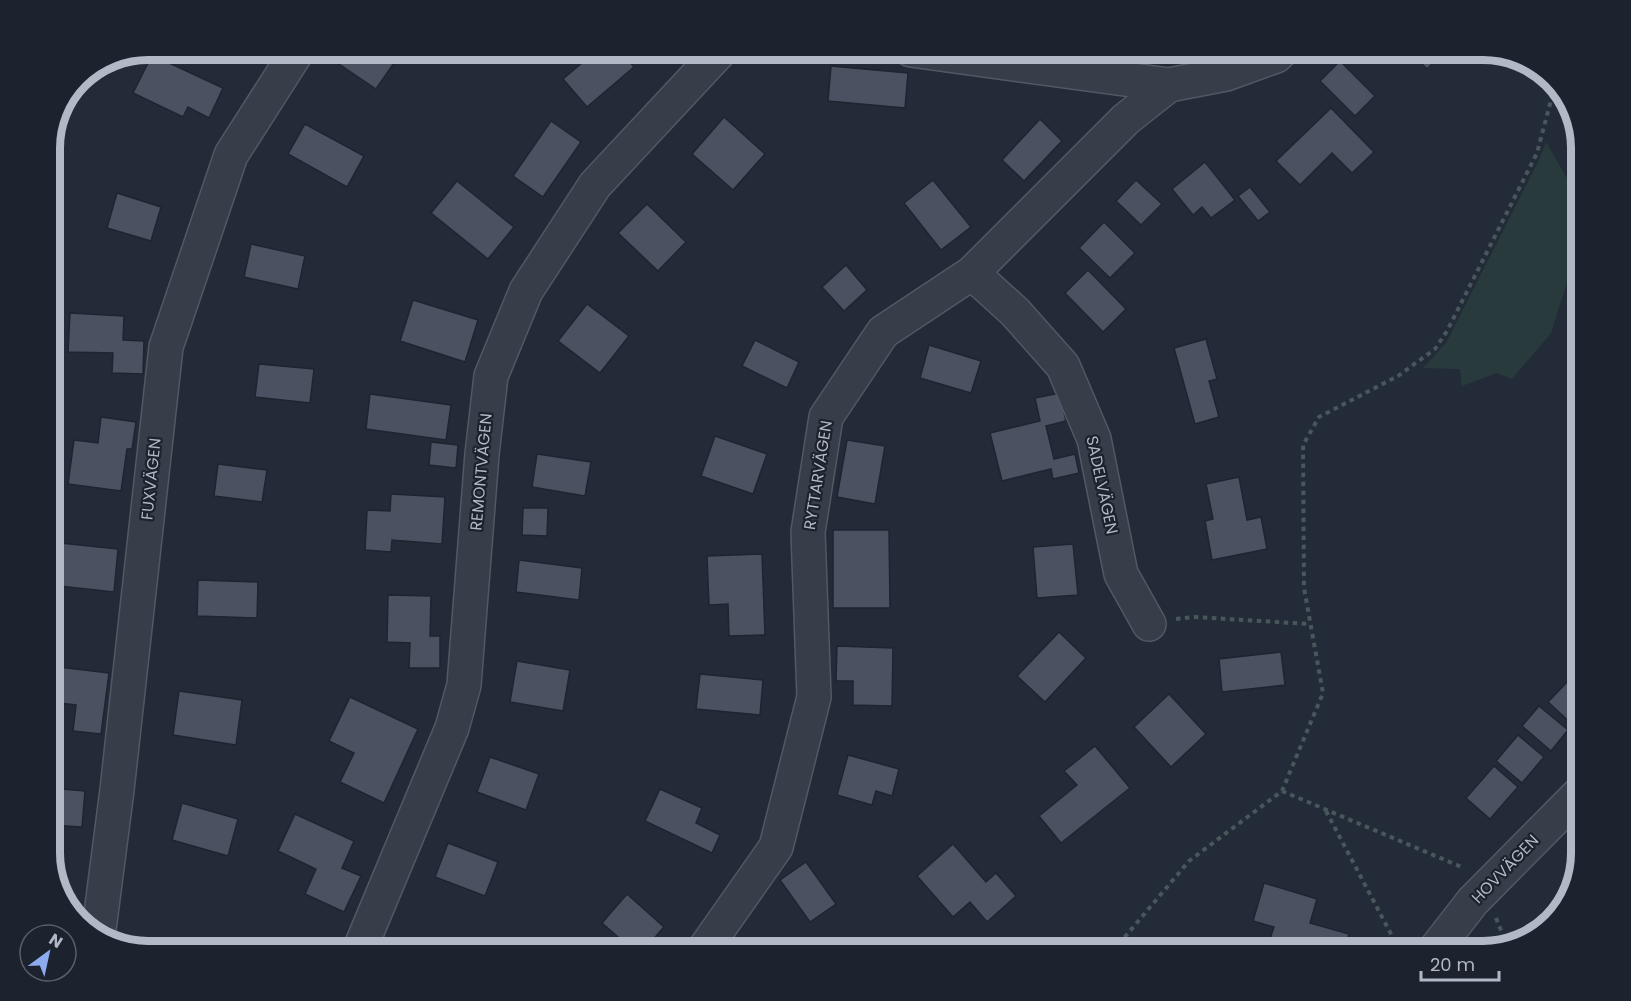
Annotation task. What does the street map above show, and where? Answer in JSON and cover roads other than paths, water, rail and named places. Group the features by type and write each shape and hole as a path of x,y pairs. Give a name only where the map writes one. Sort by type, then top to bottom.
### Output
{"street":[{"name":"FUXVÄGEN","path":"99,926 117,790 166,347 231,155 292,60"},
{"name":"REMONTVÄGEN","path":"363,941 452,728 464,685 490,376 526,291 595,185 712,60"},
{"path":"985,60 1169,85 1226,74 1265,60"},
{"name":"RYTTARVÄGEN","path":"710,941 776,847 814,697 808,532 826,417 883,332 972,273 1126,119 1169,85"},
{"name":"SADELVÄGEN","path":"972,273 1015,312 1063,366 1094,439 1121,574 1149,624"},
{"name":"HOVVÄGEN","path":"1442,941 1473,901 1571,802"}]}
